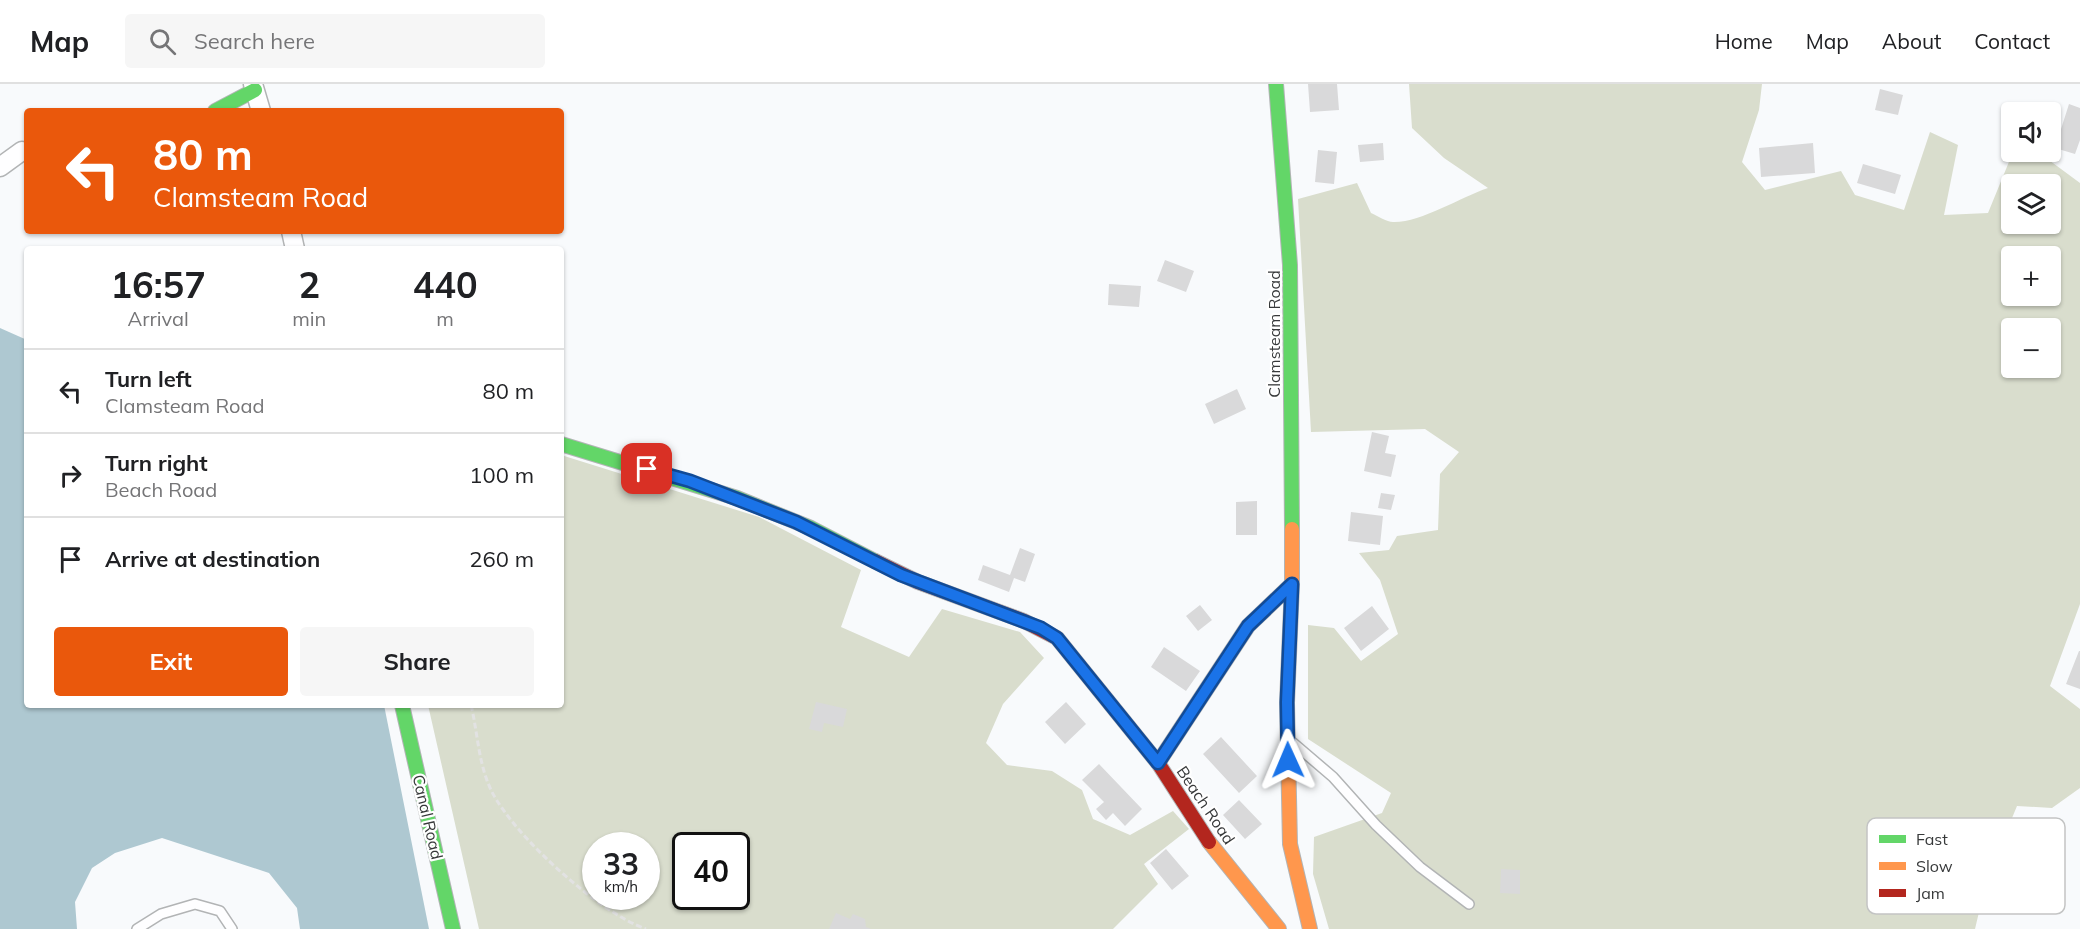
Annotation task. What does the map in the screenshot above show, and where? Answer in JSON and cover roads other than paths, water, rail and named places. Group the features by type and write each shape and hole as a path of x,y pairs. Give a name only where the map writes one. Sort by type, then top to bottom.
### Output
{"street":[{"name":"Clamsteam Road","path":"1276,84 1290,265 1292,584 1288,739 1290,844 1310,929"},
{"path":"220,108 254,87 260,108"},
{"path":"0,167 24,151"},
{"name":"Beach Road","path":"564,445 690,481 796,522 901,575 1041,628 1057,638 1158,763 1207,839 1279,929"},
{"path":"1158,763 1248,626 1292,584"},
{"name":"Canal Road","path":"403,708 453,929"}],"lane":[{"path":"1288,739 1333,777 1376,825 1420,867 1469,904"},
{"path":"137,929 161,914 195,904 220,911 232,929"}],"water":[{"path":"0,328 24,339 24,708 385,708 429,929 300,929 297,908 269,873 162,838 115,853 92,868 75,902 77,929 0,929"}]}
